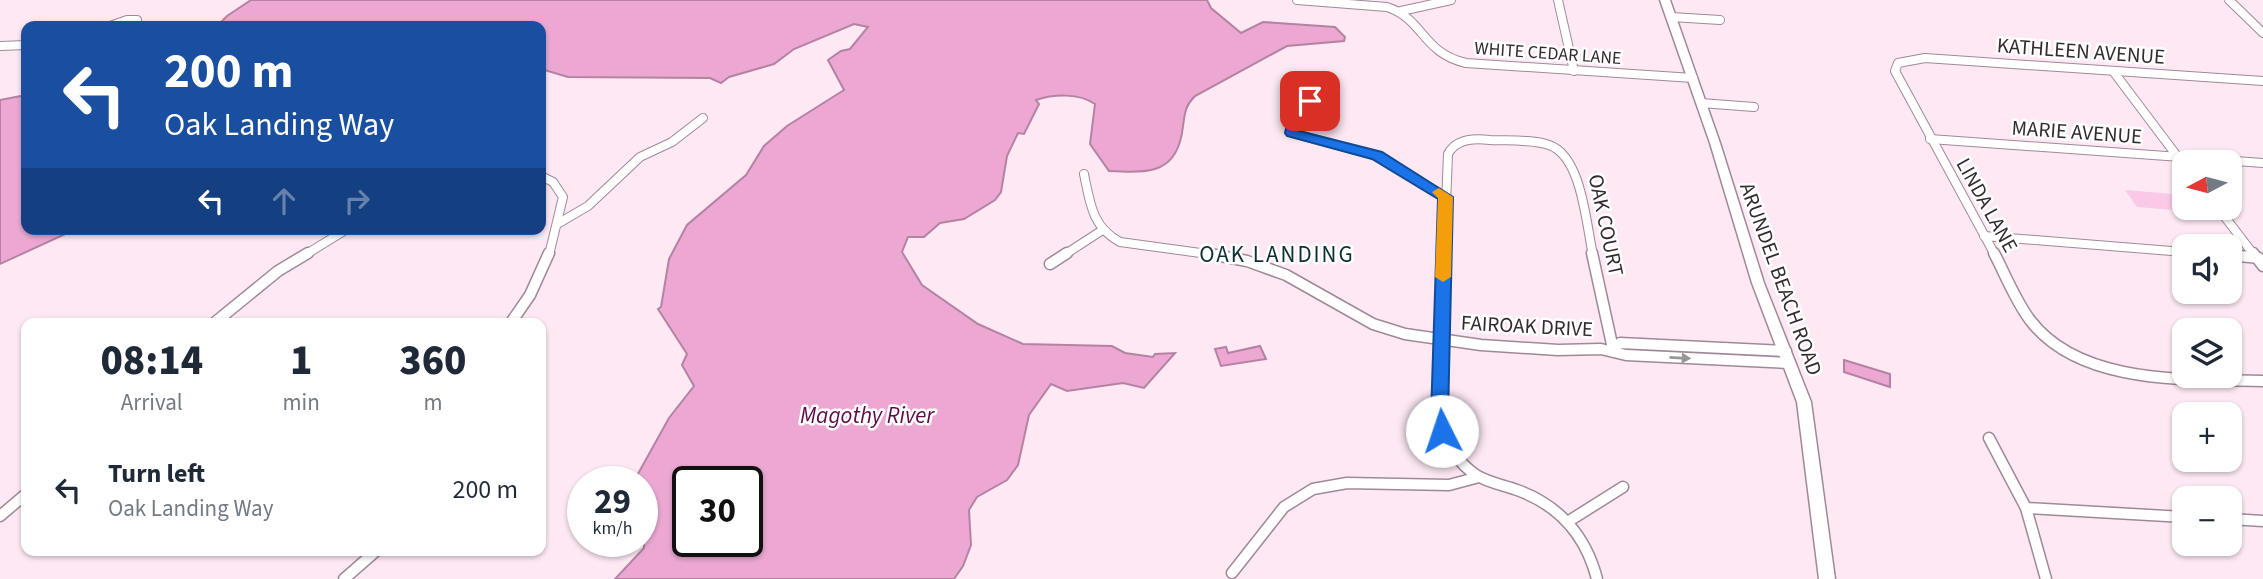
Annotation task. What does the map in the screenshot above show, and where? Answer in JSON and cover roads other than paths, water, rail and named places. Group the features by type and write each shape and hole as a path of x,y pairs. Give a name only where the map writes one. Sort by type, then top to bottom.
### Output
{"street":[{"path":"1297,0 1387,7 1401,11 1451,0"},
{"path":"1558,0 1574,71"},
{"name":"ARUNDEL BEACH ROAD","path":"1665,0 1758,283 1804,402 1827,579"},
{"path":"2229,0 2263,33"},
{"name":"WHITE CEDAR LANE","path":"1401,11 1410,18 1431,47 1452,59 1471,64 1692,78"},
{"path":"1671,17 1720,20"},
{"path":"0,46 21,45"},
{"name":"KATHLEEN AVENUE","path":"1898,64 1925,58 2263,81"},
{"name":"LINDA LANE","path":"1898,64 1895,71 1897,79 1930,139 2030,320 2051,342 2067,353 2102,368 2130,374 2263,381"},
{"path":"2113,71 2173,150"},
{"path":"1310,101 1295,117 1292,133 1377,156 1446,197"},
{"path":"1701,103 1754,107"},
{"path":"559,223 588,206 640,157 672,142 703,118"},
{"name":"OAK COURT","path":"1597,579 1587,547 1569,521 1533,496 1479,477 1457,457 1442,431 1439,417 1441,341 1448,154 1451,148 1462,141 1479,138 1536,142 1562,151 1574,169 1613,349"},
{"name":"MARIE AVENUE","path":"1930,139 2172,160"},
{"name":"MARIE AVENUE","path":"2242,162 2263,163"},
{"path":"1050,264 1101,231 1096,222 1084,174"},
{"path":"515,318 526,304 544,271 559,223 563,197 553,181 546,178"},
{"path":"2228,220 2260,258 2263,266"},
{"name":"FAIROAK DRIVE","path":"1101,231 1120,242 1236,260 1279,272 1378,326 1401,334 1441,341 1558,350 1613,349 1626,355 1788,357"},
{"path":"220,318 278,271 337,235"},
{"path":"1984,236 2172,251"},
{"path":"2242,256 2260,258"},
{"path":"1989,438 2026,508 2046,579"},
{"path":"1232,573 1284,507 1312,489 1347,483 1449,485 1479,477"},
{"path":"1569,521 1623,487"},
{"path":"0,516 21,498"},
{"path":"2026,508 2172,516"},
{"path":"2242,520 2263,521"},
{"path":"344,579 370,556"}],"water":[{"name":"Magothy River","path":"251,0 1207,0 1211,8 1241,33 1263,22 1335,27 1345,37 1344,41 1287,46 1195,96 1186,110 1175,154 1160,167 1149,170 1109,171 1090,144 1095,104 1089,100 1066,96 1036,100 1039,104 1024,134 1018,133 1007,156 1001,192 995,200 964,219 940,223 924,237 908,237 902,252 922,285 978,324 1023,344 1112,346 1125,353 1153,357 1155,354 1175,353 1144,388 1123,383 1067,391 1051,384 1029,415 1018,465 1007,480 977,497 969,510 971,545 963,566 954,579 615,579 636,557 658,557 658,466 642,466 669,418 694,386 682,365 687,354 658,309 661,307 669,259 687,225 746,175 764,146 787,126 844,90 828,60 841,51 850,49 868,27 854,24 794,49 774,64 729,77 721,83 710,78 568,77 546,70 546,21 222,21"},
{"path":"21,96 21,235 63,235 0,264 0,100"},
{"path":"1260,346 1266,359 1221,366 1215,349 1226,347 1228,353"},
{"path":"1844,360 1890,374 1890,387 1844,372"}],"district":[{"name":"OAK LANDING","path":"1277,254"}]}
